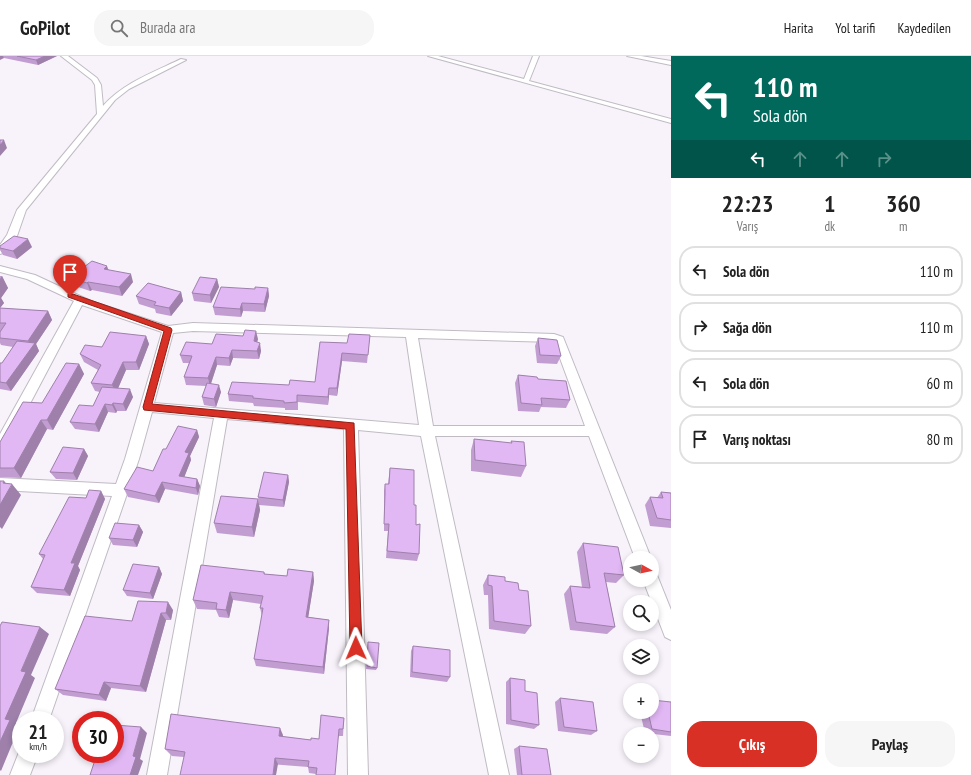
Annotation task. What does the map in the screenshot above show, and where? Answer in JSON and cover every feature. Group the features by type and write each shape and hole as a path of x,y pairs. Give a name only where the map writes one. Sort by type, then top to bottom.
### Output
{"street":[{"path":"64,56 95,79 98,84 100,113"},
{"path":"431,56 671,121"},
{"path":"526,81 536,56"},
{"path":"630,56 671,63"},
{"path":"0,251 12,236 22,210 100,113 127,88 184,60"},
{"path":"0,269 31,276 80,300 168,330 193,327 554,338 559,340 640,551"},
{"path":"0,446 80,300"},
{"path":"43,711 132,459 168,330"},
{"path":"410,333 427,432 499,775"},
{"path":"147,407 427,432 594,431"},
{"path":"157,775 222,414"},
{"path":"351,425 358,775"},
{"path":"0,484 121,490"},
{"path":"654,587 671,631"},
{"path":"20,775 25,763"}],"building":[{"path":"17,56 45,56 36,60"},
{"path":"14,236 28,239 13,251 0,248 0,246"},
{"path":"92,261 107,266 104,269 131,274 119,287 87,283 68,277 81,266 84,267"},
{"path":"200,277 217,279 210,295 192,293"},
{"path":"148,283 181,292 169,308 154,305 156,302 136,296"},
{"path":"221,287 255,289 255,287 268,288 264,304 242,303 240,309 213,307"},
{"path":"0,308 48,311 28,341 0,338 0,332 6,323 0,323"},
{"path":"245,330 256,331 254,341 260,343 257,351 232,350 229,358 216,357 208,378 184,377 192,356 180,355 186,342 212,344 216,334 243,336"},
{"path":"110,332 146,336 136,362 123,362 112,385 91,383 101,365 80,354 85,345 102,347"},
{"path":"349,334 370,335 368,355 342,353 337,388 329,388 328,397 297,395 297,402 284,403 284,401 253,398 253,396 228,394 232,382 289,385 290,380 315,382 320,342 347,343"},
{"path":"538,338 557,340 561,356 540,355"},
{"path":"17,341 35,343 6,383 0,382 0,363 2,363"},
{"path":"66,363 79,364 47,420 41,420 14,468 0,468 0,442 23,402 42,403"},
{"path":"518,375 537,377 538,379 566,381 570,400 541,398 542,405 521,403"},
{"path":"207,383 219,385 214,399 202,397"},
{"path":"102,387 130,389 123,404 105,404 95,424 70,422 79,405 93,406"},
{"path":"178,426 197,430 185,452 189,453 179,476 197,479 196,488 162,482 155,496 124,489 137,467 153,471 163,449 166,449"},
{"path":"474,439 512,443 511,441 524,442 526,466 475,460"},
{"path":"63,447 84,449 73,473 50,472"},
{"path":"390,468 414,470 414,505 416,505 416,525 420,524 419,554 387,551 389,524 384,524 385,484 389,484"},
{"path":"264,472 288,475 283,500 258,497"},
{"path":"0,481 4,481 3,483 12,484 0,505"},
{"path":"89,490 101,491 71,563 75,563 64,590 31,587 45,555 39,554 69,497 86,498"},
{"path":"661,492 671,493 671,520 657,518 650,497 663,498"},
{"path":"221,496 258,499 252,527 214,523"},
{"path":"115,523 139,525 133,540 109,538"},
{"path":"583,543 618,547 623,575 604,573 615,627 576,622 570,586 590,588"},
{"path":"133,564 159,567 150,593 123,590"},
{"path":"201,565 287,576 288,569 313,572 306,617 329,620 323,667 254,659 263,608 260,608 263,596 230,592 226,610 216,609 217,603 193,600"},
{"path":"488,575 505,577 505,581 518,583 519,590 528,591 531,626 494,621 492,586 488,585"},
{"path":"138,601 168,602 166,613 161,613 140,686 104,682 99,695 55,689 85,616 132,621"},
{"path":"2,622 40,627 21,671 26,672 5,719 10,720 0,742 0,626"},
{"path":"368,642 379,643 377,668 367,666"},
{"path":"413,646 450,650 450,677 412,672"},
{"path":"510,678 525,680 525,691 537,693 539,725 511,720"},
{"path":"560,698 593,702 597,731 564,727"},
{"path":"659,701 671,702 671,732 659,730 659,727 652,727 650,719 659,719"},
{"path":"171,714 280,728 279,736 311,740 311,738 319,739 321,715 344,718 343,729 339,729 335,775 316,775 317,768 308,767 309,761 275,758 273,775 180,775 185,752 165,749"},
{"path":"124,726 141,727 133,756 136,757 130,775 90,775 94,763 124,763"},
{"path":"519,746 547,749 551,775 522,775"}],"route":[{"path":"70,296 168,330 147,407 351,425 356,648"}]}
